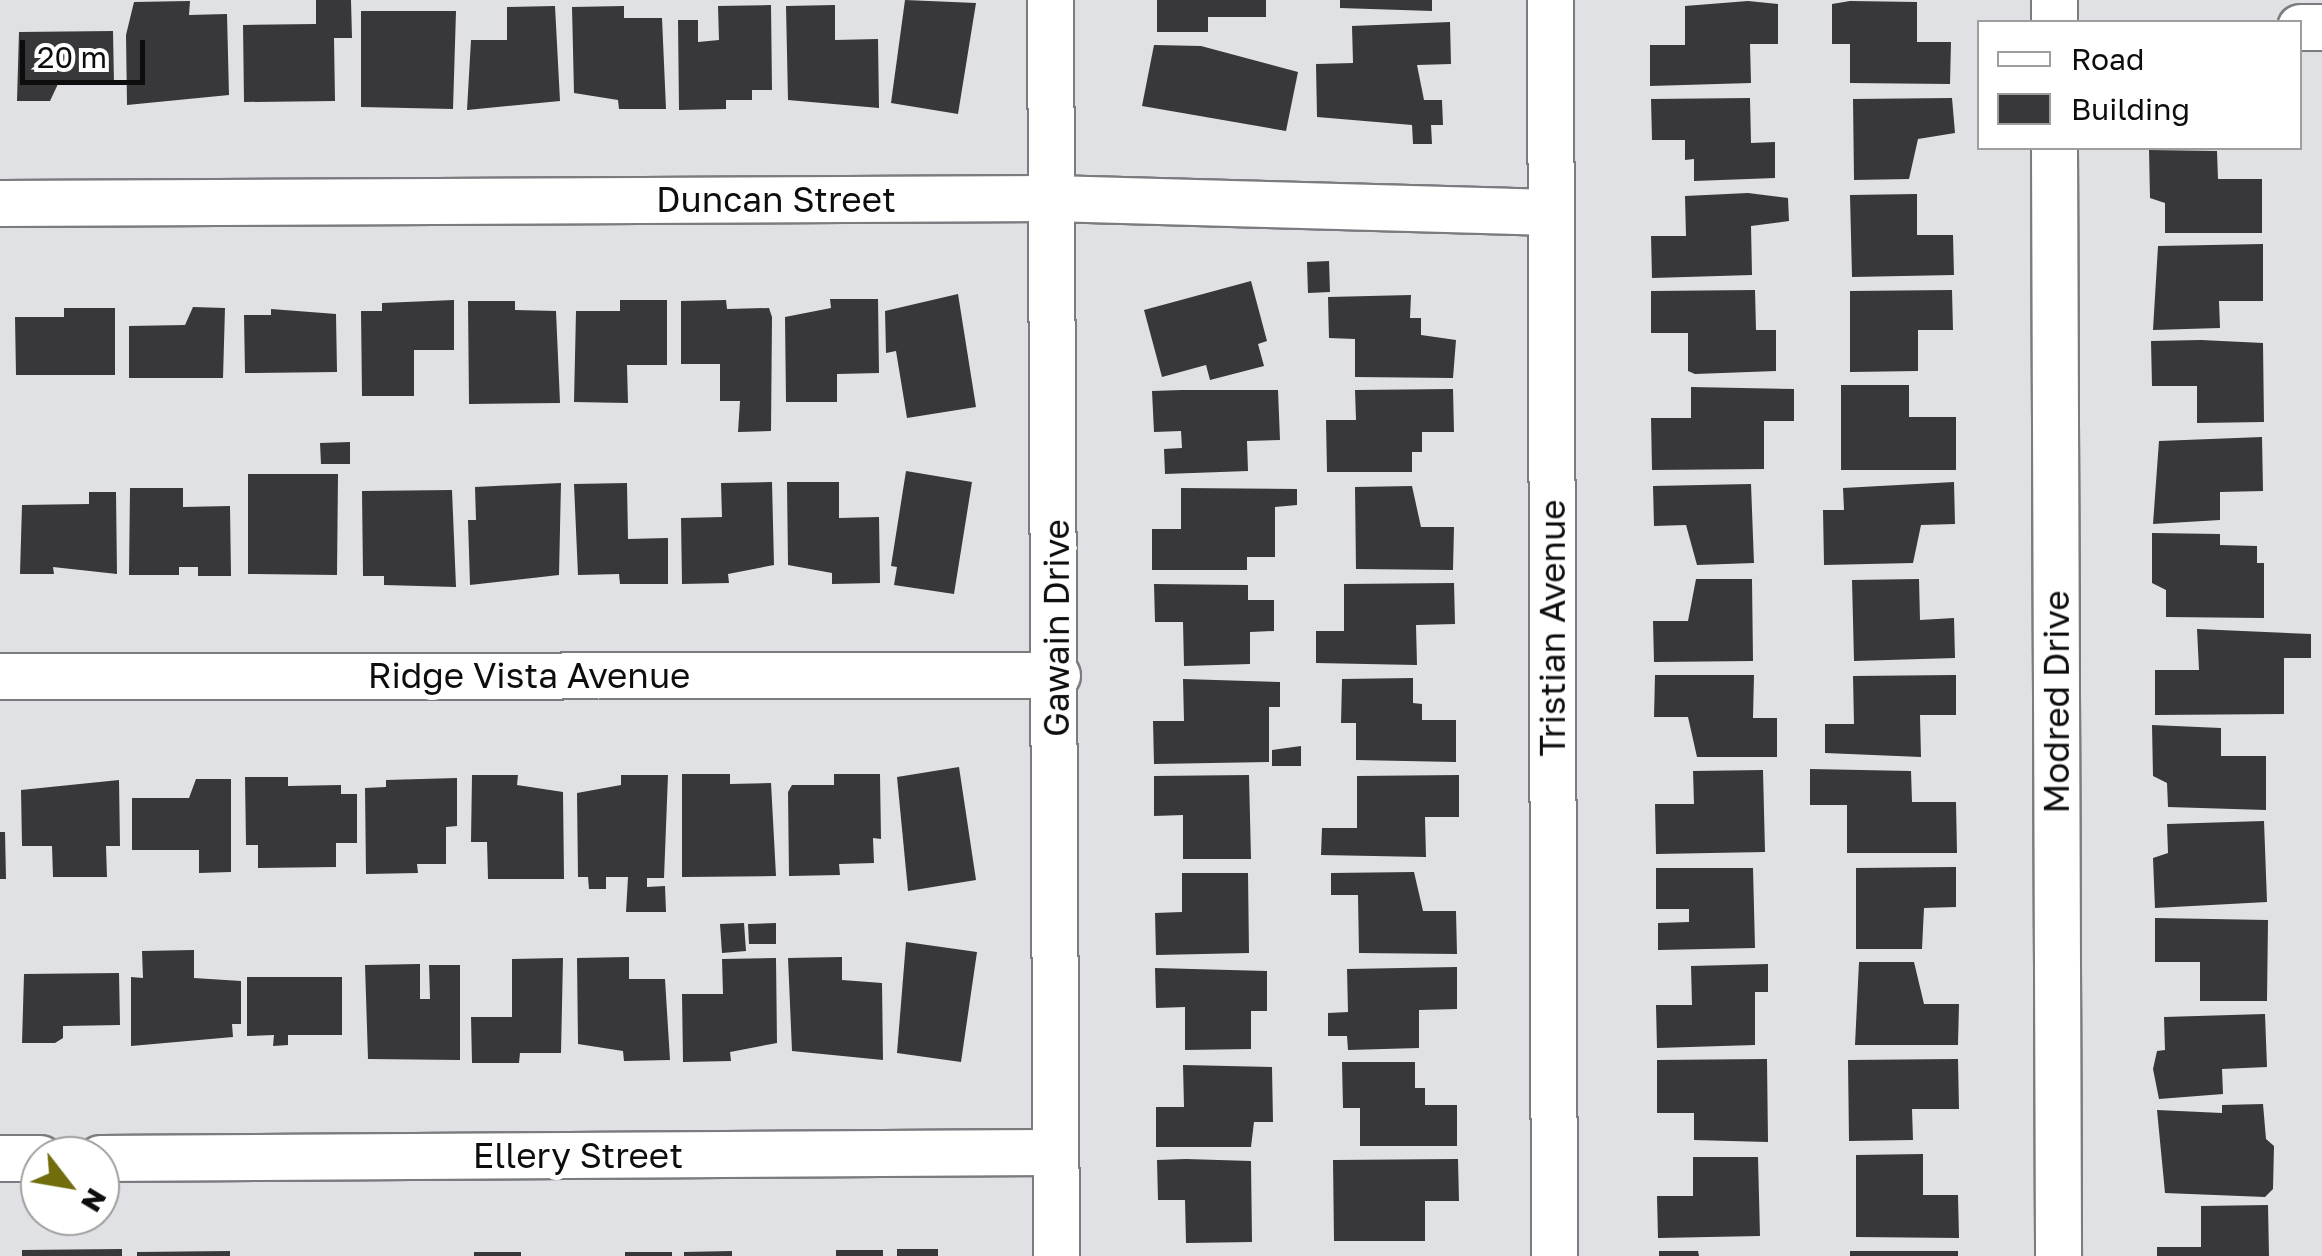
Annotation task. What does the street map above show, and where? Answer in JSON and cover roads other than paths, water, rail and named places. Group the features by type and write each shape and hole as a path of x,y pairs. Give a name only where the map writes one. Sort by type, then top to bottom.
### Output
{"street":[{"name":"Gawain Drive","path":"1050,0 1057,675 1056,1256"},
{"name":"Tristian Avenue","path":"1550,0 1554,1256"},
{"name":"Modred Drive","path":"2054,150 2058,1256"},
{"name":"Duncan Street","path":"0,204 1051,198 1551,212"},
{"name":"Ridge Vista Avenue","path":"0,676 1057,675"},
{"name":"Ellery Street","path":"120,1158 1056,1152"}]}
